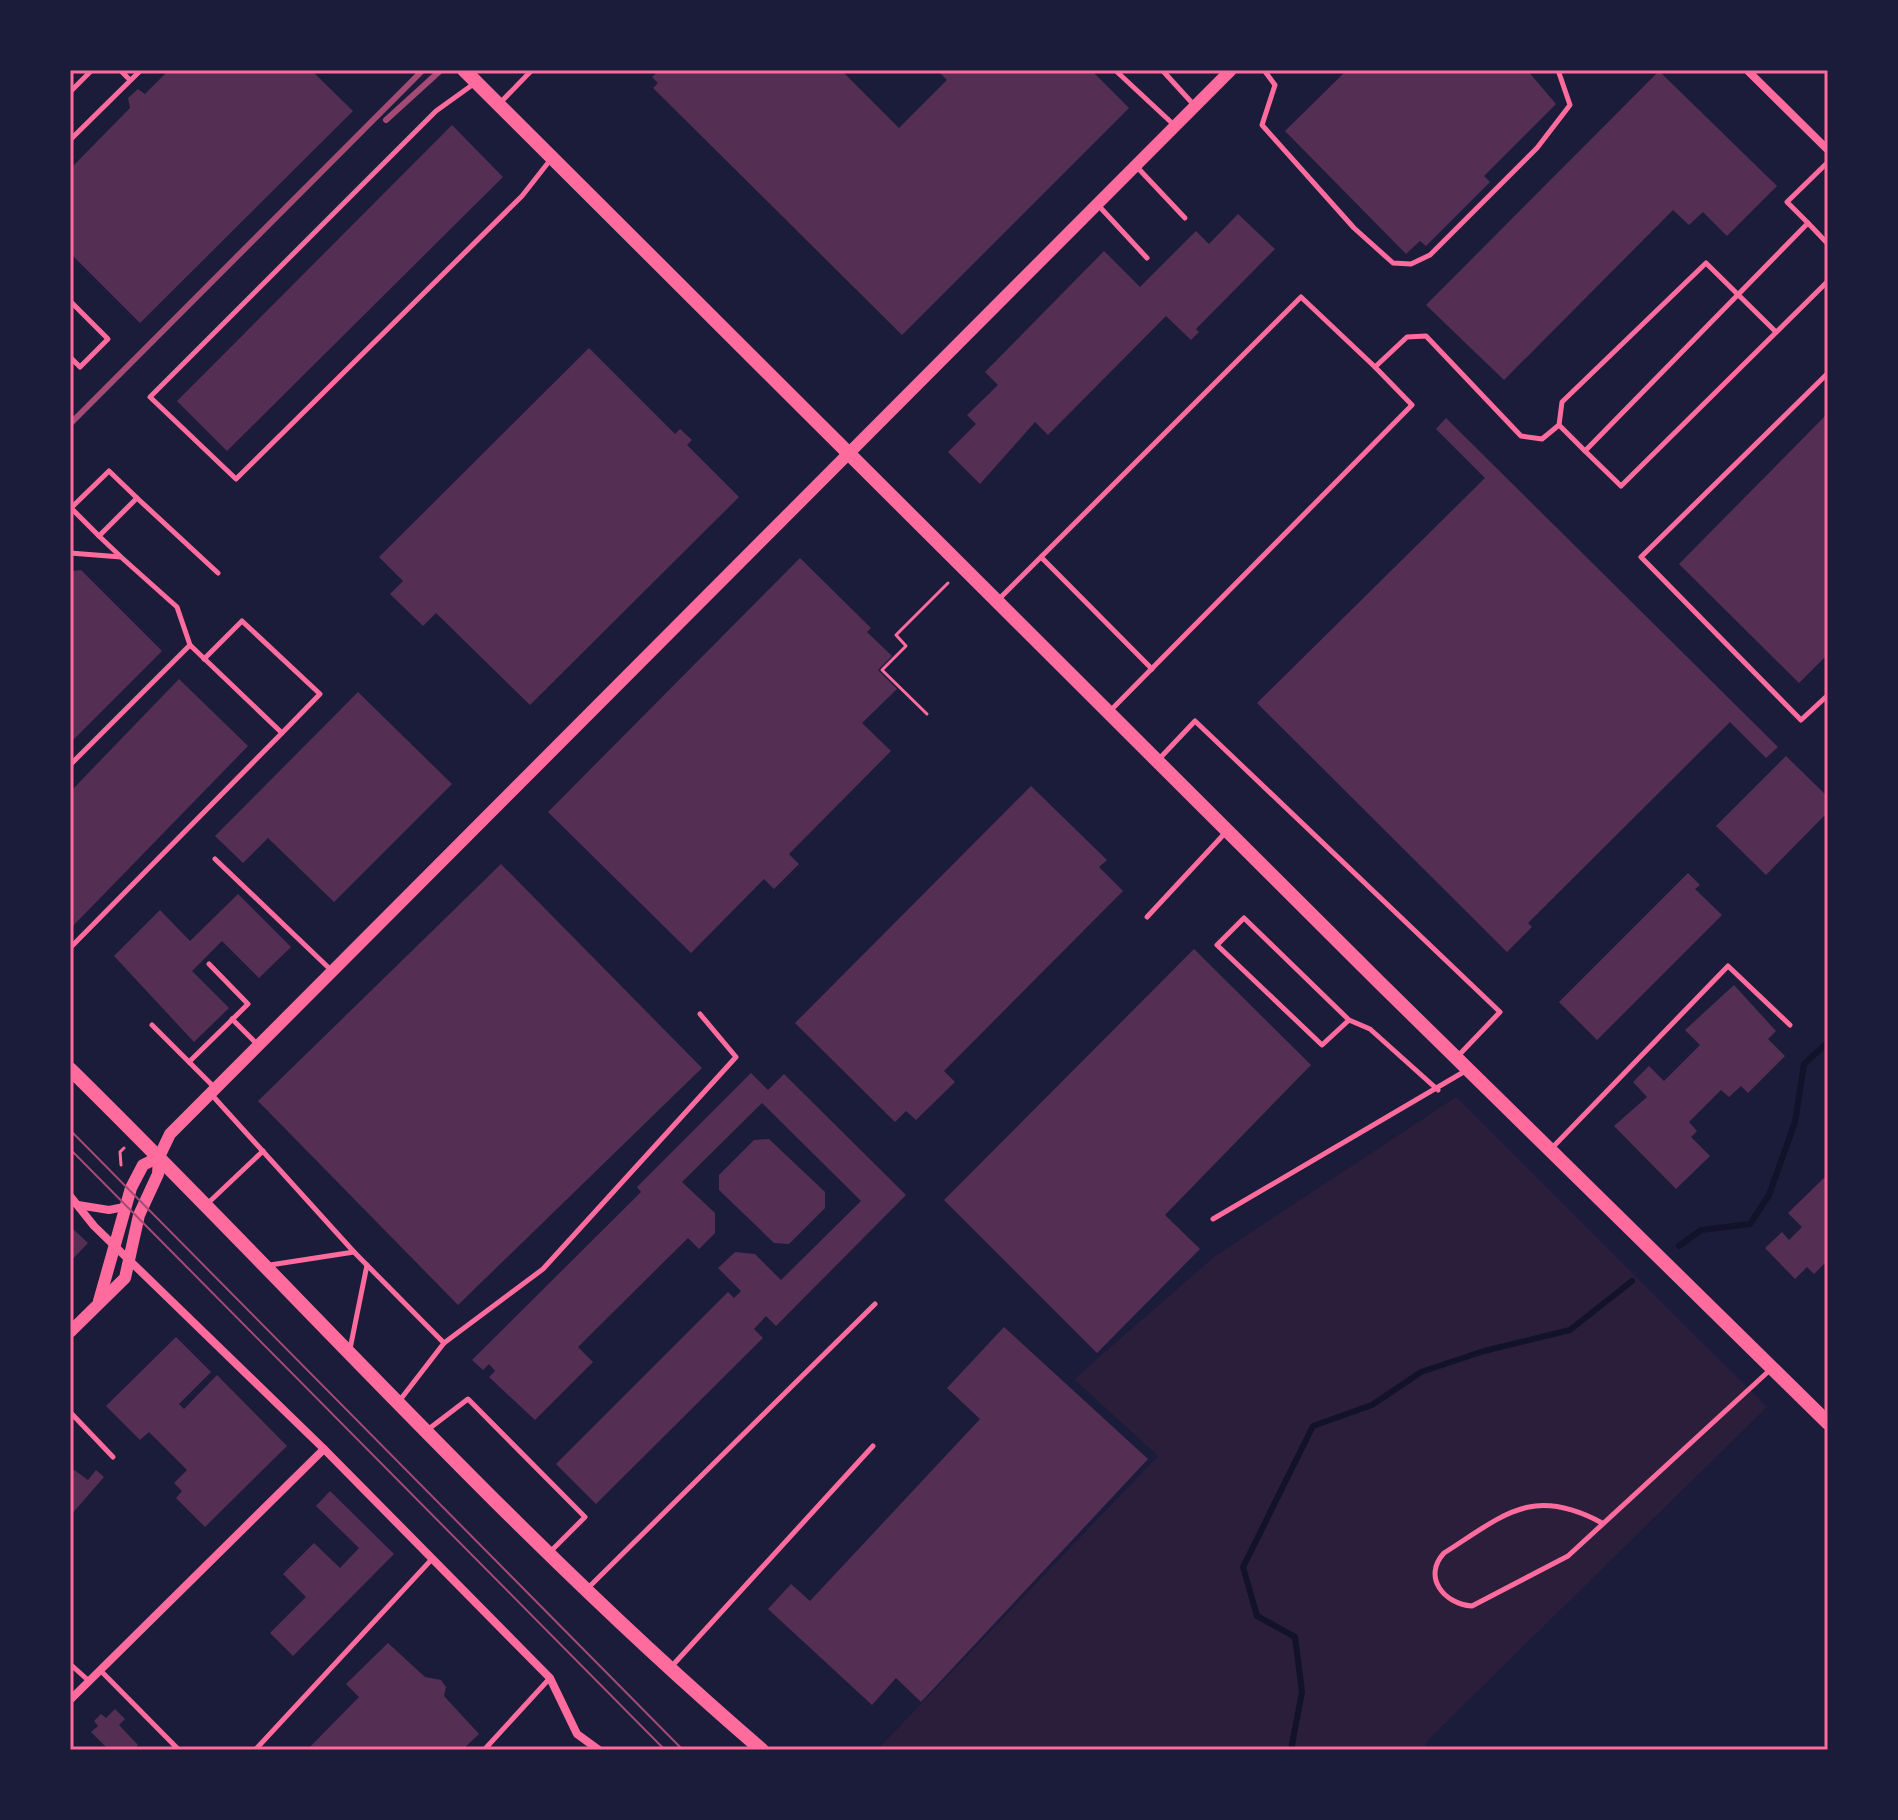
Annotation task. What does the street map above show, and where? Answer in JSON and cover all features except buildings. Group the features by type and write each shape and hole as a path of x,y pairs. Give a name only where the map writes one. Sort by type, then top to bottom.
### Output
{"main road":[{"path":"464,70 1108,713 1828,1423"},
{"path":"70,1069 548,1554 668,1670 762,1750"}],"street":[{"path":"70,1332 99,1301 114,1293 131,1261 139,1215 158,1174 159,1157 170,1134 1231,70"},
{"path":"1747,70 1828,150"},
{"path":"99,1301 124,1207 143,1165 159,1157"},
{"path":"70,1196 115,1246 324,1449 550,1678 577,1734 599,1750"},
{"path":"78,1205 101,1209 124,1207"},
{"path":"70,1700 324,1449"}],"lane":[{"path":"70,92 92,70"},
{"path":"120,70 130,80"},
{"path":"70,140 141,70"},
{"path":"498,105 532,70"},
{"path":"1115,70 1175,126"},
{"path":"1162,70 1194,106"},
{"path":"1264,70 1275,85 1262,125 1354,228 1393,263 1411,264 1430,255 1537,148 1570,105 1558,70"},
{"path":"476,82 436,111 150,397 236,479 522,196 552,158"},
{"path":"1828,162 1787,202 1828,244"},
{"path":"1136,165 1185,218"},
{"path":"1097,204 1147,258"},
{"path":"1585,451 1808,223"},
{"path":"1375,367 1407,337 1426,336 1521,436 1542,439 1559,425 1562,402 1706,263 1776,332"},
{"path":"1559,425 1621,486 1828,281"},
{"path":"997,601 1301,297 1375,367 1412,405 1108,713"},
{"path":"70,301 108,339 80,367 70,357"},
{"path":"1828,373 1641,557 1801,720 1828,695"},
{"path":"218,573 109,471 71,508 177,607 190,645 282,733"},
{"path":"99,536 137,498"},
{"path":"70,553 121,557"},
{"path":"1041,557 1152,669"},
{"path":"70,948 320,694 242,621 204,659"},
{"path":"70,765 190,645"},
{"path":"1157,761 1195,721 1500,1012 1456,1057"},
{"path":"1147,917 1227,831"},
{"path":"215,859 332,971"},
{"path":"1349,1020 1322,1045 1217,945 1244,918 1349,1020 1370,1029 1438,1090"},
{"path":"189,1062 248,1004 209,964"},
{"path":"1550,1150 1728,966 1790,1025"},
{"path":"397,1404 444,1343 543,1269 736,1057 700,1014"},
{"path":"232,1019 258,1045"},
{"path":"152,1025 189,1062 263,1151 354,1252 444,1343"},
{"path":"1213,1219 1468,1070"},
{"path":"205,1206 263,1151"},
{"path":"265,1266 354,1252"},
{"path":"349,1354 367,1265"},
{"path":"586,1591 875,1304"},
{"path":"1602,1523 1581,1511 1543,1503 1526,1505 1444,1553 1436,1561 1433,1573 1450,1601 1472,1606 1483,1603 1568,1556 1772,1368"},
{"path":"425,1432 468,1399 585,1517 548,1554"},
{"path":"70,1412 113,1457"},
{"path":"668,1670 873,1446"},
{"path":"255,1750 432,1559"},
{"path":"70,1664 89,1681"},
{"path":"100,1670 179,1750"},
{"path":"484,1750 550,1678"}],"path":[{"path":"927,714 882,670 906,646 896,635 948,583"},
{"path":"121,1165 120,1152 124,1148"}],"shaded area":[{"path":"1456,1097 1767,1407 1428,1740 1423,1750 877,1750 1158,1456 1074,1379 1214,1257"}],"waterway":[{"path":"1679,1246 1701,1230 1750,1224 1769,1195 1795,1122 1804,1064 1828,1042"},
{"path":"1291,1750 1302,1692 1295,1637 1257,1616 1243,1567 1313,1426 1372,1405 1421,1372 1484,1351 1570,1330 1632,1281"}],"tram line":[{"path":"70,1130 683,1750"},
{"path":"70,1149 665,1750"}],"railway":[{"path":"70,424 423,70"},
{"path":"386,120 441,70"}]}
